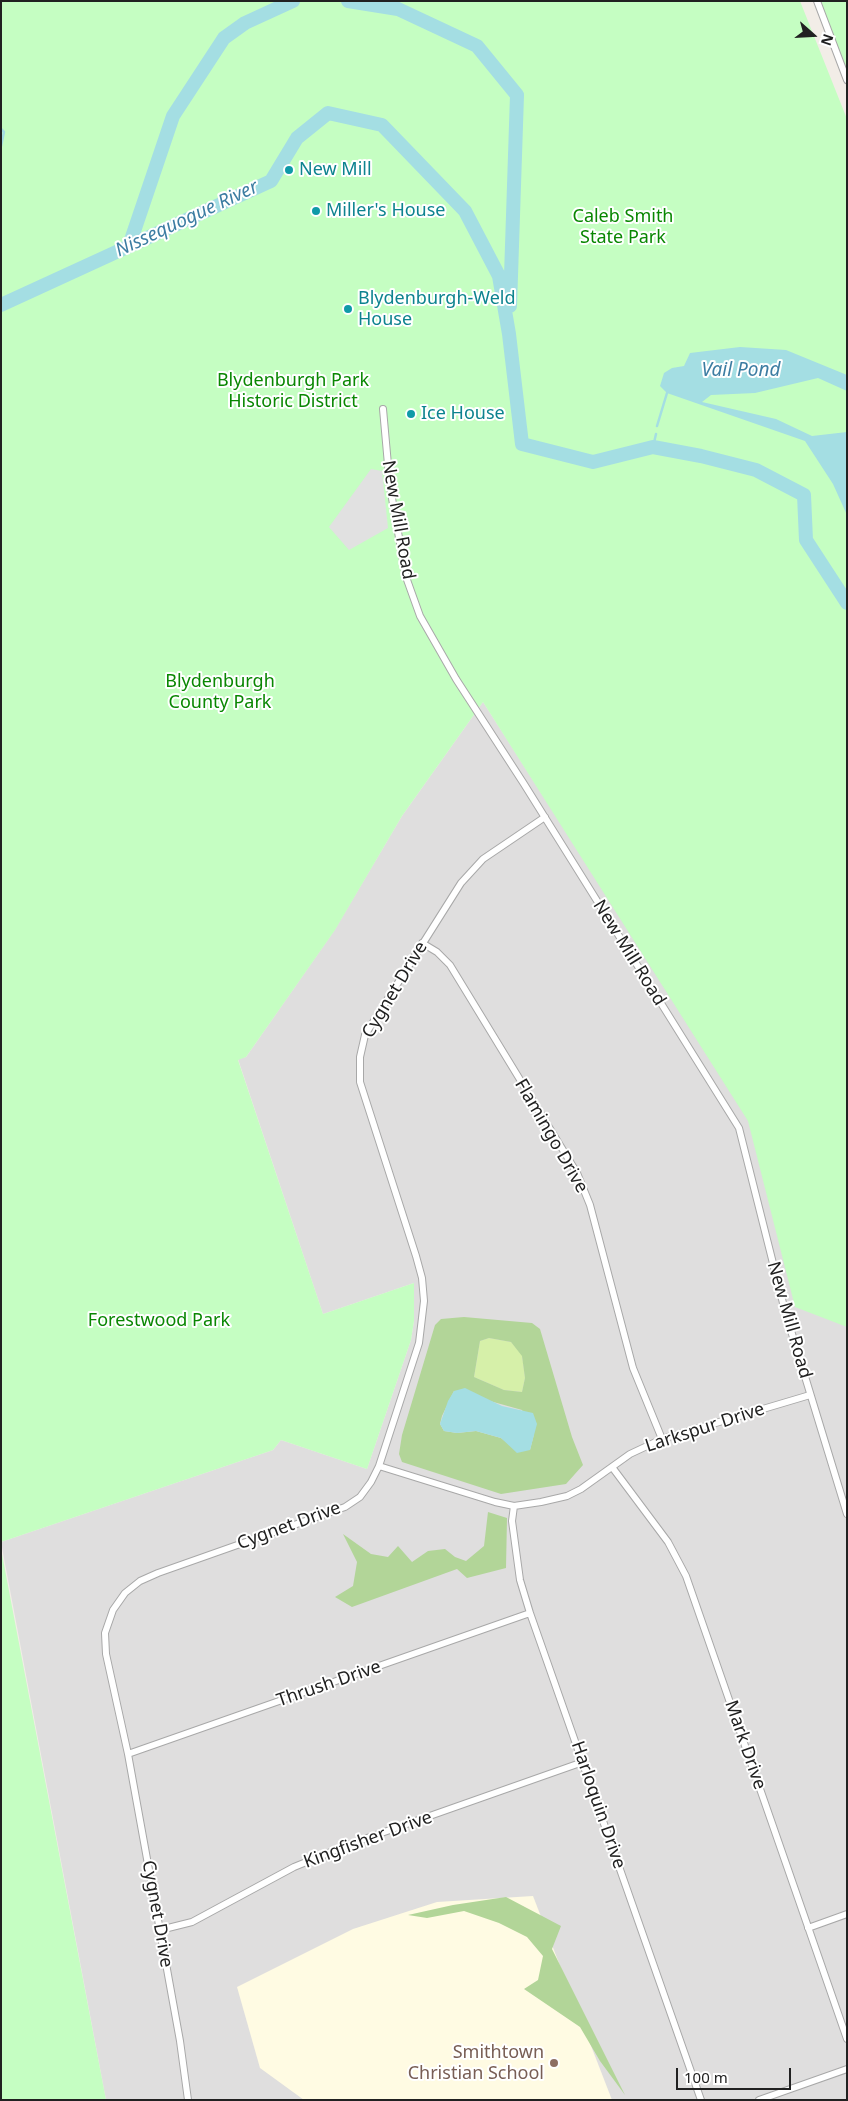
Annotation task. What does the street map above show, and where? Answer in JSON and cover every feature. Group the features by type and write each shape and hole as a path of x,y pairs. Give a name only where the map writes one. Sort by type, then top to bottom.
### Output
{"street":[{"path":"817,1 847,80"},
{"name":"New Mill Road","path":"383,409 388,470 406,577 420,616 456,679 545,817 739,1128 785,1311 847,1514"},
{"name":"Cygnet Drive","path":"188,2100 128,1754 106,1654 105,1633 113,1610 125,1593 140,1581 345,1507 360,1497 380,1466 419,1343 424,1301 422,1278 416,1256 360,1082 360,1057 364,1035 461,884 483,859 545,817"},
{"name":"Flamingo Drive","path":"422,943 437,952 450,965 577,1173 590,1205 633,1368 662,1439"},
{"name":"Larkspur Drive","path":"380,1466 495,1502 514,1506 567,1496 581,1489 630,1454 662,1439 810,1395"},
{"name":"Mark Drive","path":"612,1467 668,1542 686,1576 847,2039"},
{"name":"Harloquin Drive","path":"514,1506 512,1521 520,1580 530,1613 701,2100"},
{"name":"Thrush Drive","path":"128,1754 530,1613"},
{"name":"Kingfisher Drive","path":"160,1930 192,1922 294,1867 353,1843 583,1762"},
{"path":"808,1928 847,1914"},
{"path":"759,2100 847,2069"}],"shaded area":[{"path":"371,469 382,471 388,528 349,550 329,527"},
{"path":"483,702 755,1127 847,1298 847,2100 106,2100 1,1542 273,1450 281,1440 367,1469 411,1340 414,1321 414,1283 323,1314 238,1059 246,1057 334,931 402,816"},
{"path":"533,1896 612,2100 304,2100 260,2068 237,1987 353,1929 437,1902"}],"green space":[{"path":"1,1 800,1 847,119 847,1327 795,1307 748,1121 483,702 402,816 335,930 246,1057 238,1060 323,1314 414,1283 414,1321 411,1340 367,1469 281,1440 273,1450 1,1542"},
{"path":"820,1 847,1 847,71"},
{"path":"464,1317 532,1323 540,1329 572,1437 583,1465 566,1484 501,1494 402,1462 399,1454 402,1435 435,1325 441,1319","holes":["489,1338 511,1342 522,1356 525,1378 522,1392 504,1390 474,1377 480,1341","454,1391 522,1410 534,1434 530,1450 512,1447 501,1438 476,1431 457,1433 444,1431 440,1424"]},
{"path":"489,1338 511,1342 522,1355 525,1378 522,1392 504,1390 474,1377 480,1341"},
{"path":"488,1512 507,1518 506,1568 467,1578 457,1569 352,1607 335,1597 353,1586 357,1562 343,1534 371,1554 388,1557 398,1546 412,1562 428,1551 445,1549 455,1557 466,1561 484,1546"},
{"path":"1,1549 106,2100 1,2100"},
{"path":"506,1897 561,1926 552,1949 625,2095 600,2061 580,2027 524,1989 538,1980 543,1956 527,1937 499,1923 464,1911 427,1918 408,1915 453,1905"}],"water":[{"name":"Vail Pond","path":"740,347 786,350 847,375 847,391 818,378 755,393 711,395 702,402 776,419 812,436 847,432 847,515 833,484 805,441 667,393 660,386 664,373 672,368 684,366 690,353"},
{"path":"465,1388 502,1406 533,1413 537,1424 530,1450 517,1453 501,1438 476,1431 457,1433 444,1431 440,1424 448,1401 454,1391"}],"waterway":[{"path":"129,246 173,116 224,38 245,23 293,1"},
{"path":"348,1 398,9 477,46 517,95 510,306"},
{"name":"Nissequogue River","path":"1,305 271,181 297,138 328,113 382,125 465,211 499,276 509,334 522,444 593,462 653,447 701,456 756,470 804,495 806,540 847,603"},
{"path":"1,129 4,132 1,146"},
{"path":"657,426 667,393"},
{"path":"653,447 656,434"}],"place":[{"name":"New Mill","path":"289,170"},
{"name":"Miller's House","path":"316,211"},
{"name":"Blydenburgh-Weld House","path":"348,309"},
{"name":"Ice House","path":"411,414"},
{"name":"Smithtown Christian School","path":"554,2063"}],"park label":[{"name":"Caleb Smith State Park","path":"623,227"},
{"name":"Blydenburgh Park Historic District","path":"293,391"},
{"name":"Blydenburgh County Park","path":"220,692"},
{"name":"Forestwood Park","path":"159,1321"}]}
